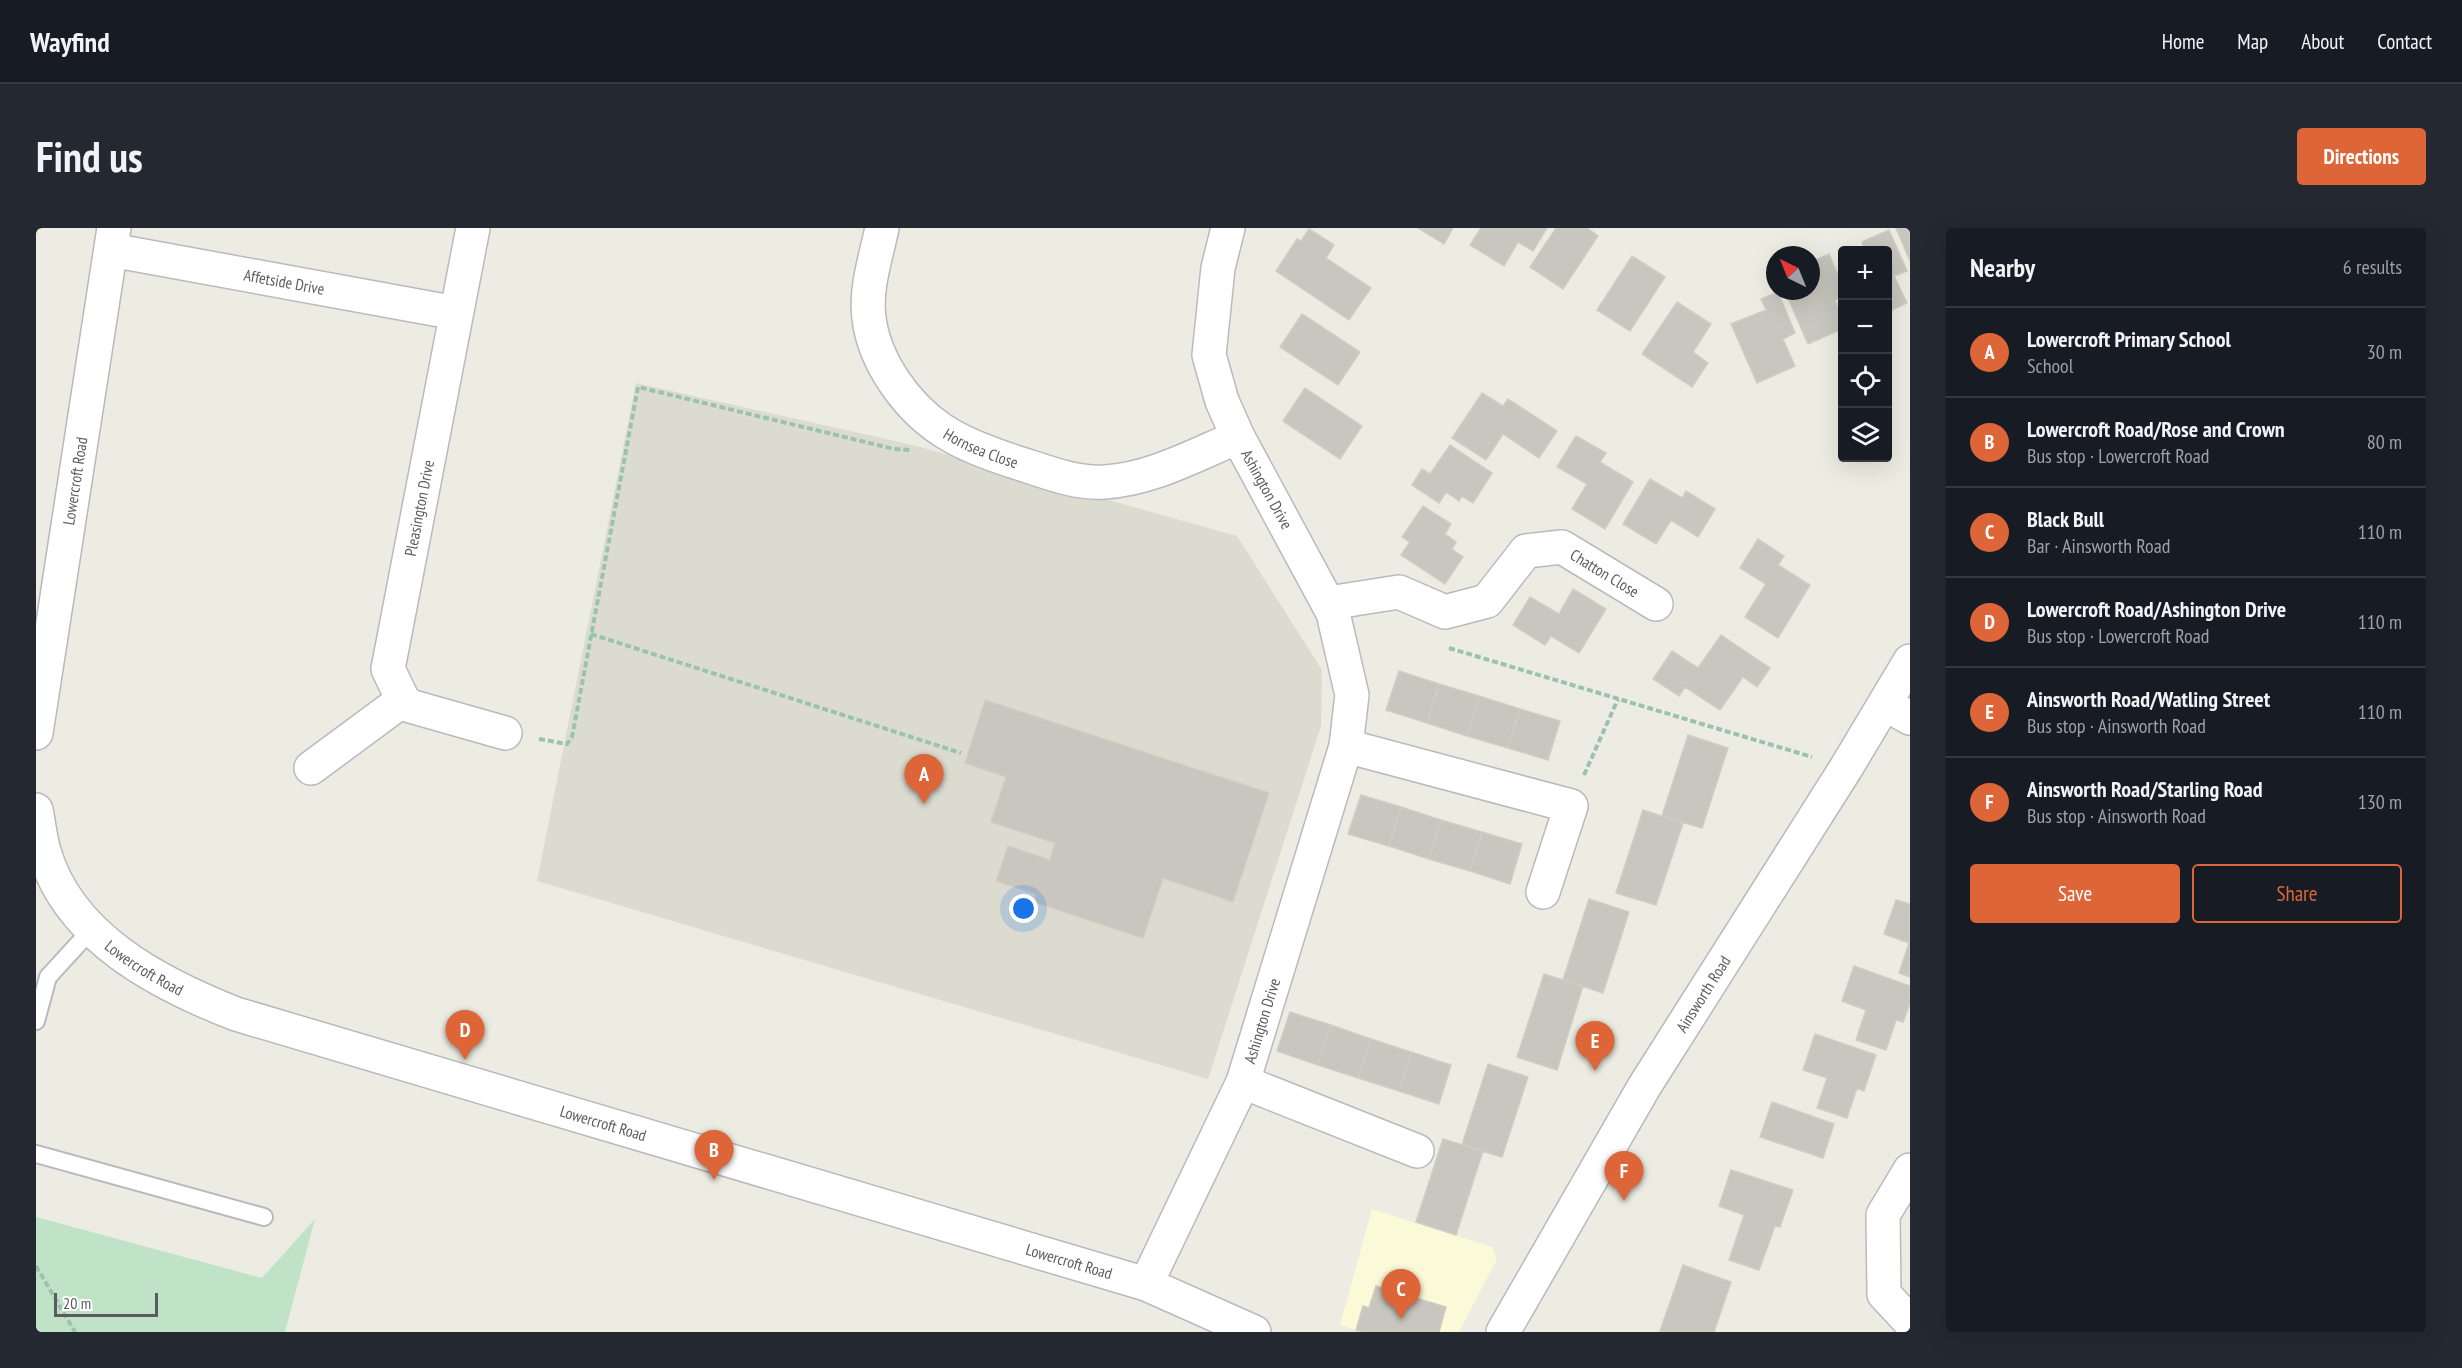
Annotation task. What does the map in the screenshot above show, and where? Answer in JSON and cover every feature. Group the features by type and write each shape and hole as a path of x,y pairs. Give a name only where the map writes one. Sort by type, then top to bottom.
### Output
{"street":[{"name":"Pleasington Drive","path":"403,700 388,669 473,228"},
{"name":"Hornsea Close","path":"882,228 869,287 868,318 876,346 888,372 909,401 940,429 986,452 1049,474 1070,479 1103,482 1143,477 1238,437"},
{"name":"Ashington Drive","path":"1146,1284 1243,1082 1346,746 1353,695 1345,654 1329,603 1238,437 1222,401 1209,355 1218,268 1228,228"},
{"name":"Affetside Drive","path":"113,239 456,313"},
{"name":"Lowercroft Road","path":"36,733 113,239"},
{"name":"Chatton Close","path":"1329,603 1399,592 1445,612 1487,601 1526,551 1562,548 1656,604"},
{"name":"Ainsworth Road","path":"1503,1332 1644,1087 1846,768 1897,711 1910,661"},
{"path":"311,768 403,700 410,706 505,733"},
{"path":"1346,746 1571,806 1544,892"},
{"name":"Lowercroft Road","path":"36,810 44,852 62,891 91,930 130,962 186,995 236,1014 1146,1284 1254,1332"},
{"path":"1243,1082 1418,1151"},
{"path":"1910,1170 1883,1215 1884,1294 1910,1322"}],"lane":[{"path":"36,1021 48,977 91,930"},
{"path":"36,1154 264,1216"}],"path":[{"path":"505,733 567,744 570,742 638,387 906,451 911,450 940,429"},
{"path":"591,634 961,753"},
{"path":"1447,647 1846,768"},
{"path":"1571,806 1618,699"},
{"path":"36,1266 75,1332"}],"shaded area":[{"path":"636,383 913,445 1237,536 1322,670 1321,726 1208,1079 537,881"},
{"path":"1372,1209 1492,1247 1497,1259 1459,1332 1363,1332 1340,1325"},
{"path":"36,1217 262,1278 315,1219 285,1332 36,1332"}],"building":[{"path":"1418,228 1453,228 1444,244"},
{"path":"1481,228 1547,228 1533,251 1518,242 1504,266 1470,245"},
{"path":"1556,228 1587,228 1598,236 1563,289 1530,267"},
{"path":"1896,228 1910,228 1910,261"},
{"path":"1309,229 1334,245 1326,258 1371,288 1349,320 1276,271 1297,239 1301,241"},
{"path":"1889,230 1907,271 1894,276 1907,303 1892,310 1892,246 1864,246 1862,242"},
{"path":"1829,254 1838,275 1838,299 1835,300 1838,308 1838,331 1808,344 1789,300 1820,300 1820,258"},
{"path":"1632,256 1665,277 1630,331 1597,310"},
{"path":"1766,297 1766,300 1781,300 1795,333 1783,339 1795,366 1757,383 1731,324 1766,310 1761,299"},
{"path":"1677,302 1711,324 1693,352 1708,363 1692,387 1642,354"},
{"path":"1302,314 1360,352 1338,385 1280,347"},
{"path":"1305,388 1362,426 1340,459 1283,421"},
{"path":"1482,393 1503,406 1508,399 1557,431 1539,458 1503,434 1486,460 1452,438"},
{"path":"1576,436 1606,453 1600,462 1633,482 1605,529 1572,509 1587,484 1557,467"},
{"path":"1450,445 1492,473 1473,503 1462,496 1459,501 1446,492 1439,503 1412,485 1422,469 1430,474"},
{"path":"1650,479 1682,498 1686,491 1715,509 1698,537 1671,520 1656,544 1623,524"},
{"path":"1423,506 1451,524 1445,534 1456,542 1452,549 1463,557 1445,584 1401,555 1410,542 1402,537"},
{"path":"1758,539 1784,556 1778,565 1810,585 1778,638 1745,617 1766,584 1740,568"},
{"path":"1573,589 1606,609 1579,653 1551,636 1545,645 1513,625 1530,597 1559,614"},
{"path":"1721,635 1770,668 1757,687 1743,677 1720,710 1685,687 1679,696 1653,679 1672,651 1698,668"},
{"path":"1399,671 1439,684 1427,723 1386,710"},
{"path":"1439,684 1479,696 1467,736 1427,723"},
{"path":"1479,696 1520,709 1508,748 1467,736"},
{"path":"985,700 1269,793 1233,902 1163,878 1143,938 1034,902 1036,894 996,881 1008,846 1050,860 1055,843 991,822 1006,777 965,763"},
{"path":"1520,709 1560,721 1548,760 1508,748"},
{"path":"1688,735 1728,748 1702,828 1662,816"},
{"path":"1361,795 1401,807 1389,846 1348,834"},
{"path":"1401,807 1441,820 1429,859 1389,846"},
{"path":"1643,810 1683,823 1656,905 1616,893"},
{"path":"1441,820 1482,832 1470,871 1429,859"},
{"path":"1482,832 1522,844 1510,884 1470,871"},
{"path":"1589,899 1629,912 1603,993 1563,980"},
{"path":"1896,900 1910,904 1910,977 1899,973 1909,943 1884,934"},
{"path":"1854,966 1910,986 1910,1003 1903,1022 1896,1020 1886,1050 1856,1040 1866,1010 1842,1001"},
{"path":"1544,974 1583,986 1557,1070 1517,1057"},
{"path":"1290,1012 1331,1025 1318,1065 1277,1051"},
{"path":"1331,1025 1371,1039 1358,1078 1318,1065"},
{"path":"1815,1034 1876,1055 1864,1091 1857,1088 1847,1118 1817,1108 1827,1078 1803,1070"},
{"path":"1371,1039 1411,1052 1399,1091 1358,1078"},
{"path":"1411,1052 1451,1065 1439,1104 1399,1091"},
{"path":"1488,1064 1528,1077 1502,1157 1462,1145"},
{"path":"1772,1102 1834,1124 1823,1158 1760,1137"},
{"path":"1443,1139 1483,1151 1456,1235 1416,1222"},
{"path":"1731,1170 1793,1190 1780,1227 1775,1226 1759,1270 1729,1260 1744,1215 1719,1206"},
{"path":"1683,1265 1731,1282 1714,1332 1660,1331"},
{"path":"1376,1286 1446,1307 1439,1332 1363,1332 1356,1330 1363,1306 1369,1308"}],"place":[{"name":"Lowercroft Primary School","path":"924,804"},
{"name":"Lowercroft Road/Ashington Drive","path":"465,1060"},
{"name":"Ainsworth Road/Watling Street","path":"1595,1071"},
{"name":"Lowercroft Road/Rose and Crown","path":"714,1180"},
{"name":"Ainsworth Road/Starling Road","path":"1624,1201"},
{"name":"Black Bull","path":"1401,1319"}]}
